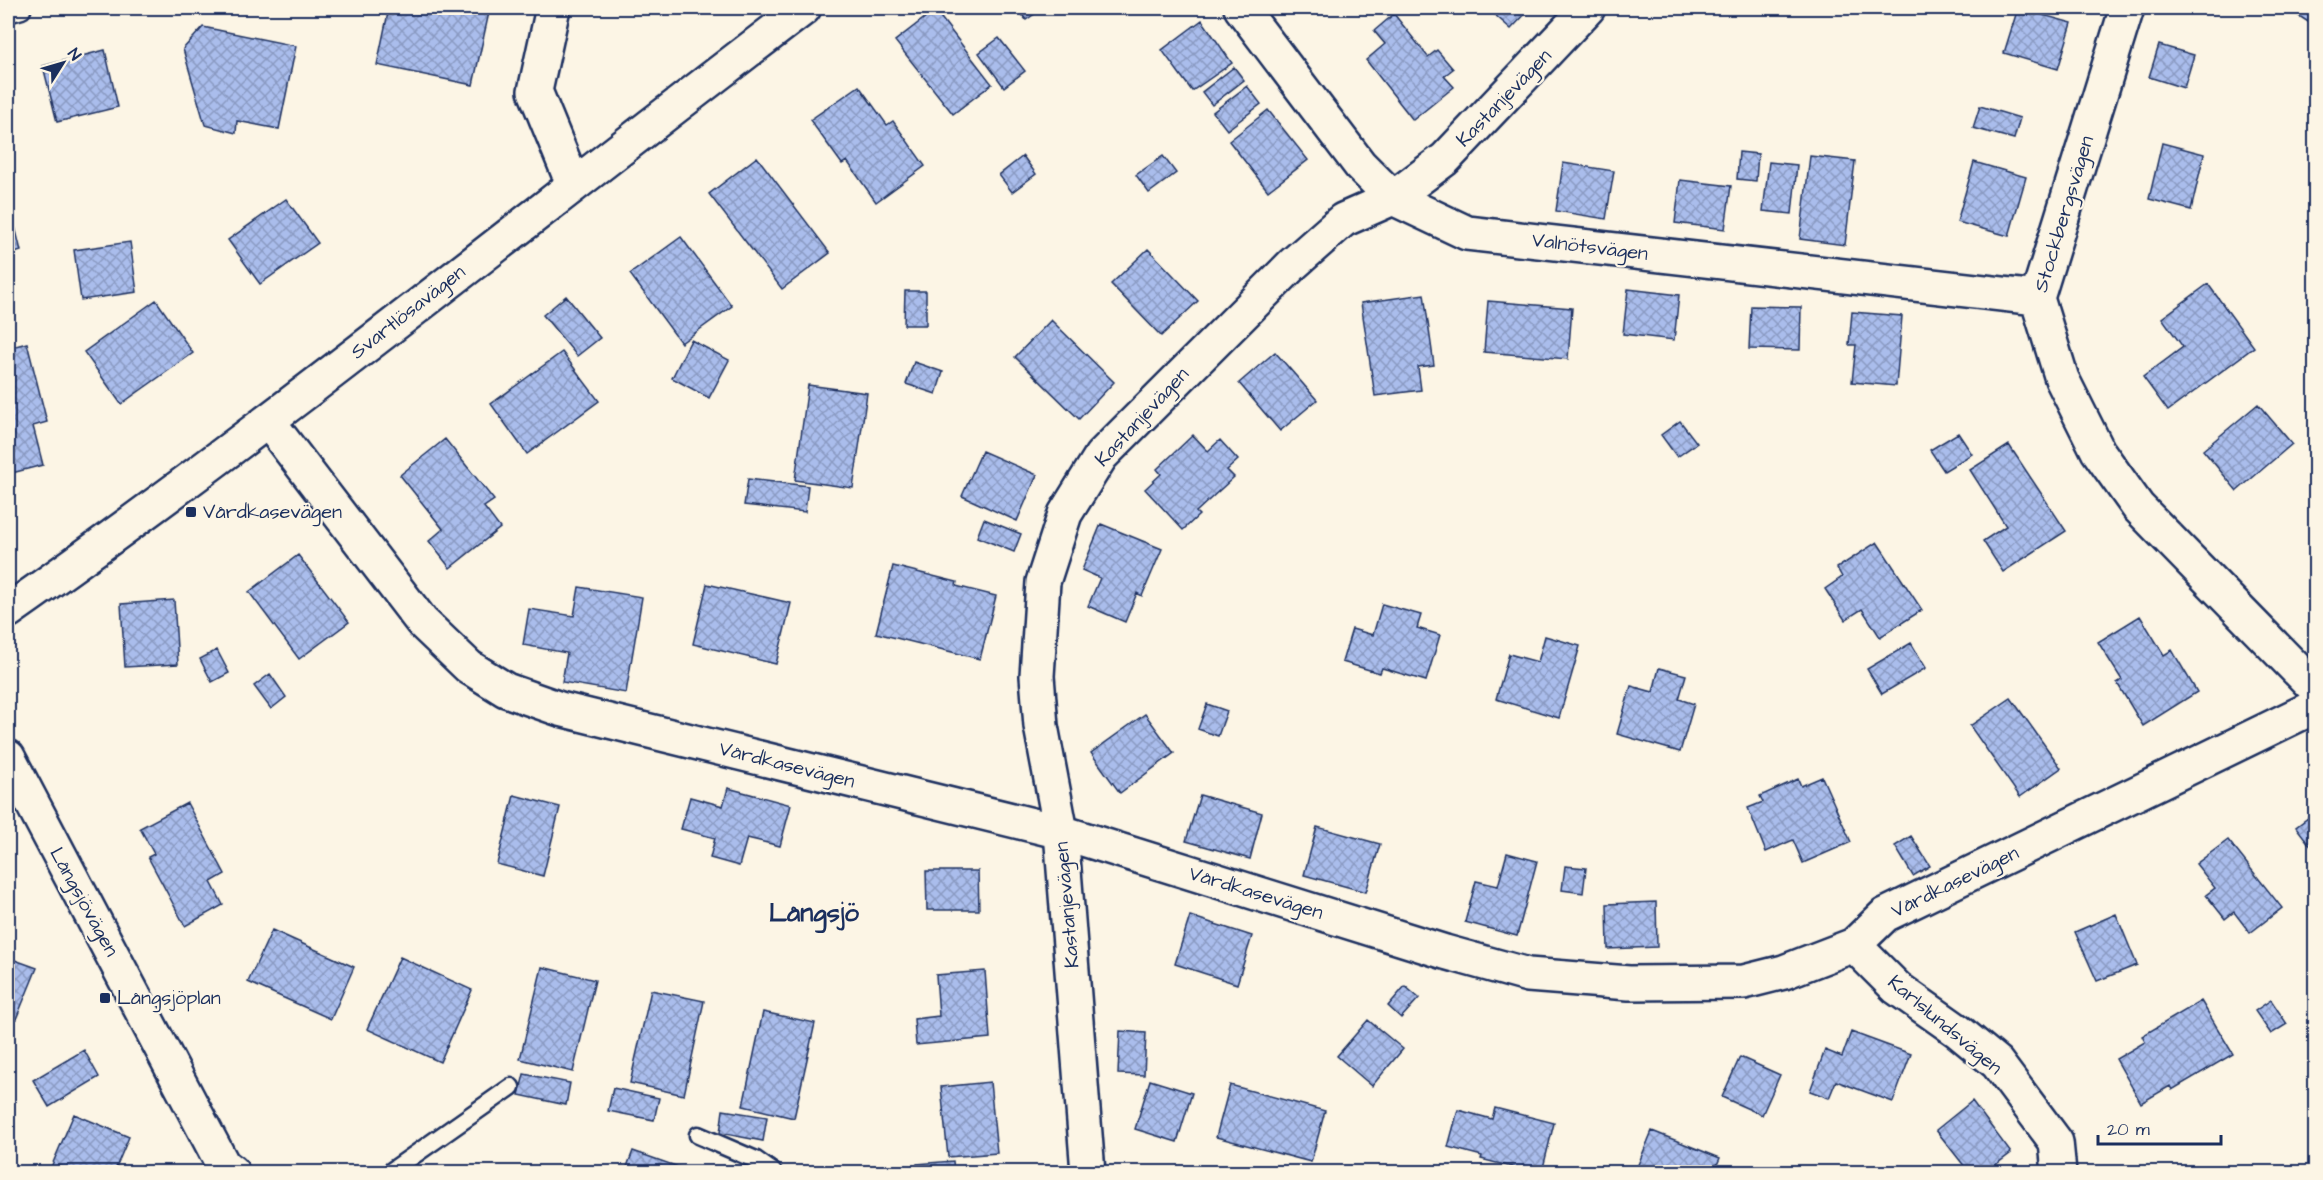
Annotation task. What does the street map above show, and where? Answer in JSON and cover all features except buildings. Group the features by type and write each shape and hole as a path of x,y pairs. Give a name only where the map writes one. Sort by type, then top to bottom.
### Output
{"street":[{"path":"553,8 535,92 573,184"},
{"name":"Svartlösavägen","path":"8,611 110,539 268,421 804,8"},
{"name":"Valnötsvägen","path":"1241,8 1360,165 1393,198 1467,232 2037,298"},
{"name":"Kastanjevägen","path":"1088,1173 1061,832 1041,726 1037,676 1043,582 1065,514 1101,456 1293,264 1343,220 1393,198 1445,159 1588,8"},
{"name":"Stockbergsvägen","path":"2127,8 2037,298 2062,379 2098,451 2138,507 2316,689"},
{"name":"Vårdkasevägen","path":"268,421 422,622 469,667 506,690 560,709 1061,832 1445,952 1528,975 1629,983 1744,982 1784,972 1854,945 1885,915 2316,706"},
{"name":"Långsjövägen","path":"8,757 224,1170"},
{"name":"Karlslundsvägen","path":"1854,945 1897,988 1958,1031 1997,1063 2056,1142 2059,1173"}],"lane":[{"path":"390,1173 511,1087"},
{"path":"698,1135 756,1160 773,1173"}],"place":[{"name":"Vårdkasevägen","path":"191,512"},
{"name":"Långsjöplan","path":"105,998"}],"district":[{"name":"Långsjö","path":"814,913"}]}
